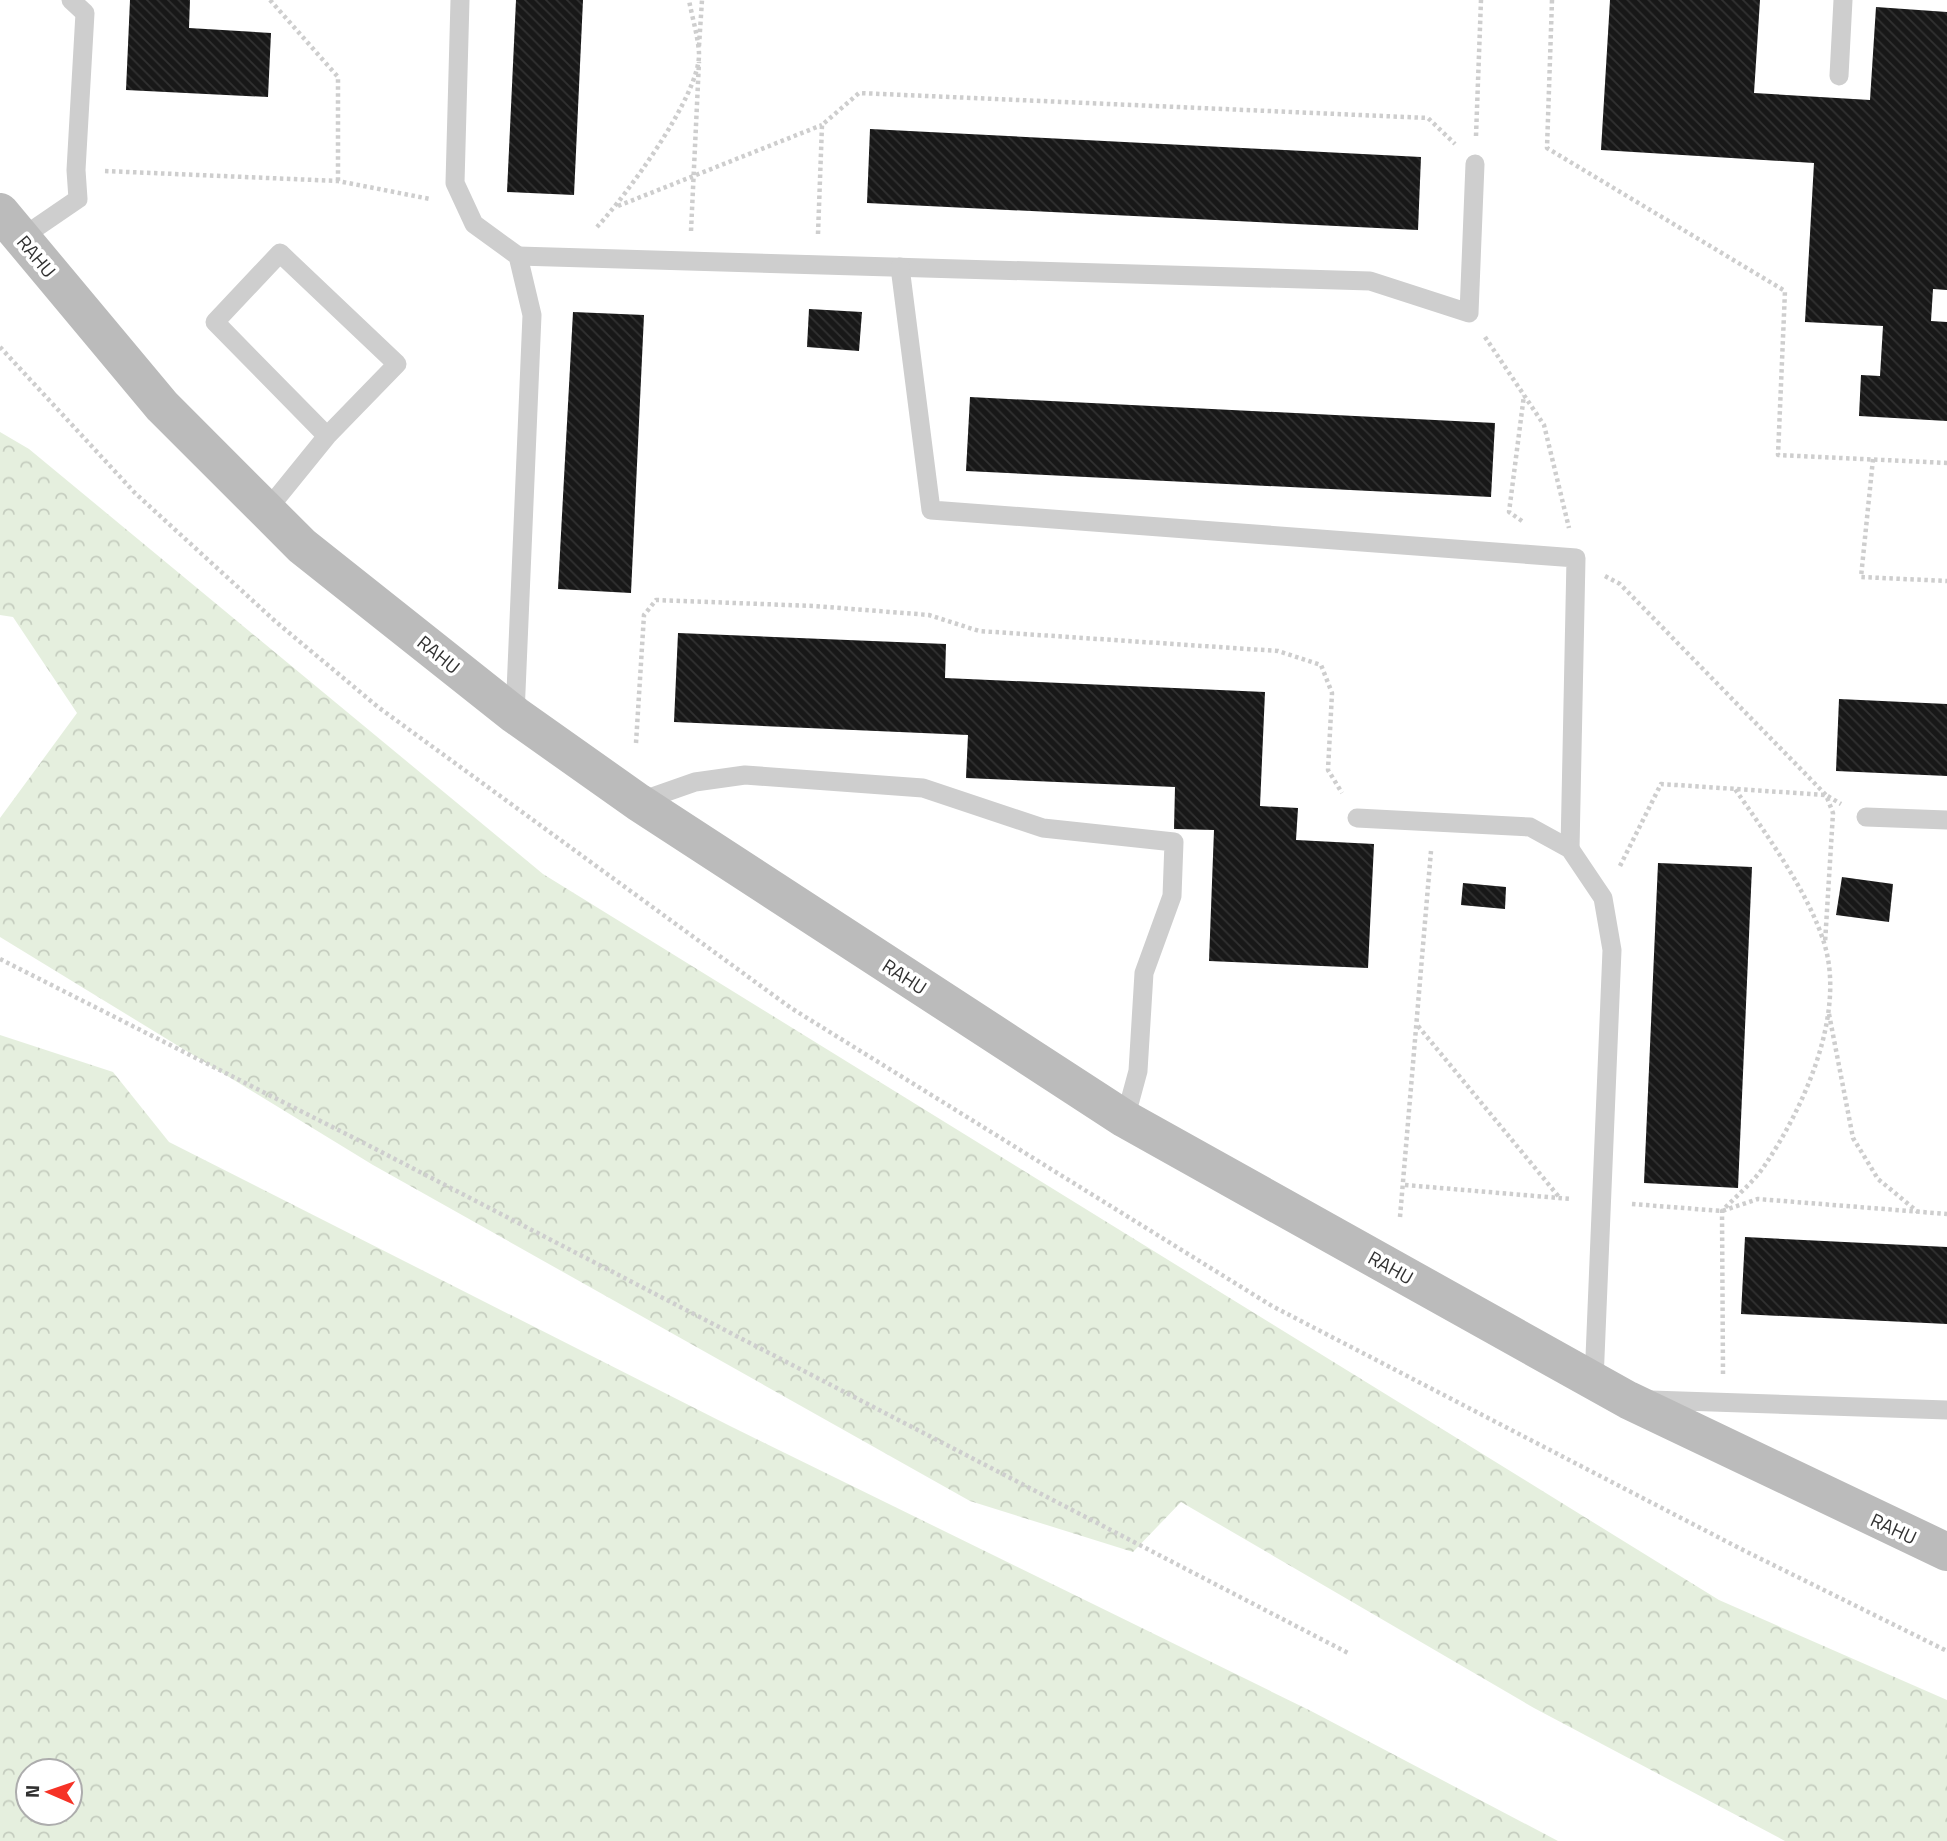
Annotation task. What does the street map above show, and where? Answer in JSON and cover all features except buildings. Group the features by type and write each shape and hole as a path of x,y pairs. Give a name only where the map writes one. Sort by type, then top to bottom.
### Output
{"main road":[{"name":"RAHU","path":"10,225 162,406 303,545 515,715 638,802 1125,1119 1628,1400 1947,1552"}],"lane":[{"path":"10,225 78,199 76,170 85,13 71,0"},
{"path":"460,0 455,183 474,224 518,256 1370,281 1469,313 1475,164"},
{"path":"1839,76 1843,0"},
{"path":"267,510 327,436 397,364 280,253 215,321 327,436"},
{"path":"515,715 532,314 518,256"},
{"path":"900,267 931,510 1576,558 1570,849"},
{"path":"638,802 695,782 745,775 923,788 1043,828 1174,842 1172,896 1144,973 1138,1071 1125,1119"},
{"path":"1866,817 1947,820"},
{"path":"1357,818 1530,827 1570,849 1603,898 1612,950 1594,1381"},
{"path":"1628,1400 1947,1410"}],"path":[{"path":"270,0 338,77 338,181"},
{"path":"557,257 596,229 616,207 680,112 699,55 689,0"},
{"path":"689,260 702,0"},
{"path":"1475,164 1482,0"},
{"path":"1552,0 1546,148 1785,290 1778,455 1947,463"},
{"path":"616,207 693,179 822,125 859,93 1428,118 1475,164"},
{"path":"817,264 822,125"},
{"path":"76,170 338,181 466,206"},
{"path":"1469,313 1544,425 1576,558"},
{"path":"0,347 135,493 275,621 378,707 791,1008 1272,1306 1681,1518 1947,1651"},
{"path":"1524,395 1508,512 1620,584 1826,795 1866,817"},
{"path":"1873,459 1860,577 1947,581"},
{"path":"636,743 644,615 656,600 814,606 929,615 979,631 1278,651 1321,665 1332,693 1328,770 1357,818"},
{"path":"1603,898 1661,784 1826,795"},
{"path":"1735,789 1788,867 1825,943"},
{"path":"1826,795 1833,813 1825,943 1830,971 1829,1013 1853,1138 1878,1179 1919,1212"},
{"path":"1399,1217 1405,1185 1434,822"},
{"path":"0,960 362,1142 1350,1654"},
{"path":"1723,1403 1722,1212 1764,1166 1802,1099 1829,1013"},
{"path":"1418,1026 1560,1198"},
{"path":"1405,1185 1722,1212 1758,1199 1947,1214"}],"green space":[{"path":"0,432 29,449 543,874 1719,1600 1947,1700 1947,1841 1785,1841 1534,1708 1181,1502 1133,1552 970,1501 373,1165 0,937 0,818 77,713 13,617 0,615"},
{"path":"0,1035 113,1072 169,1142 730,1426 1311,1711 1558,1841 0,1841"}]}
